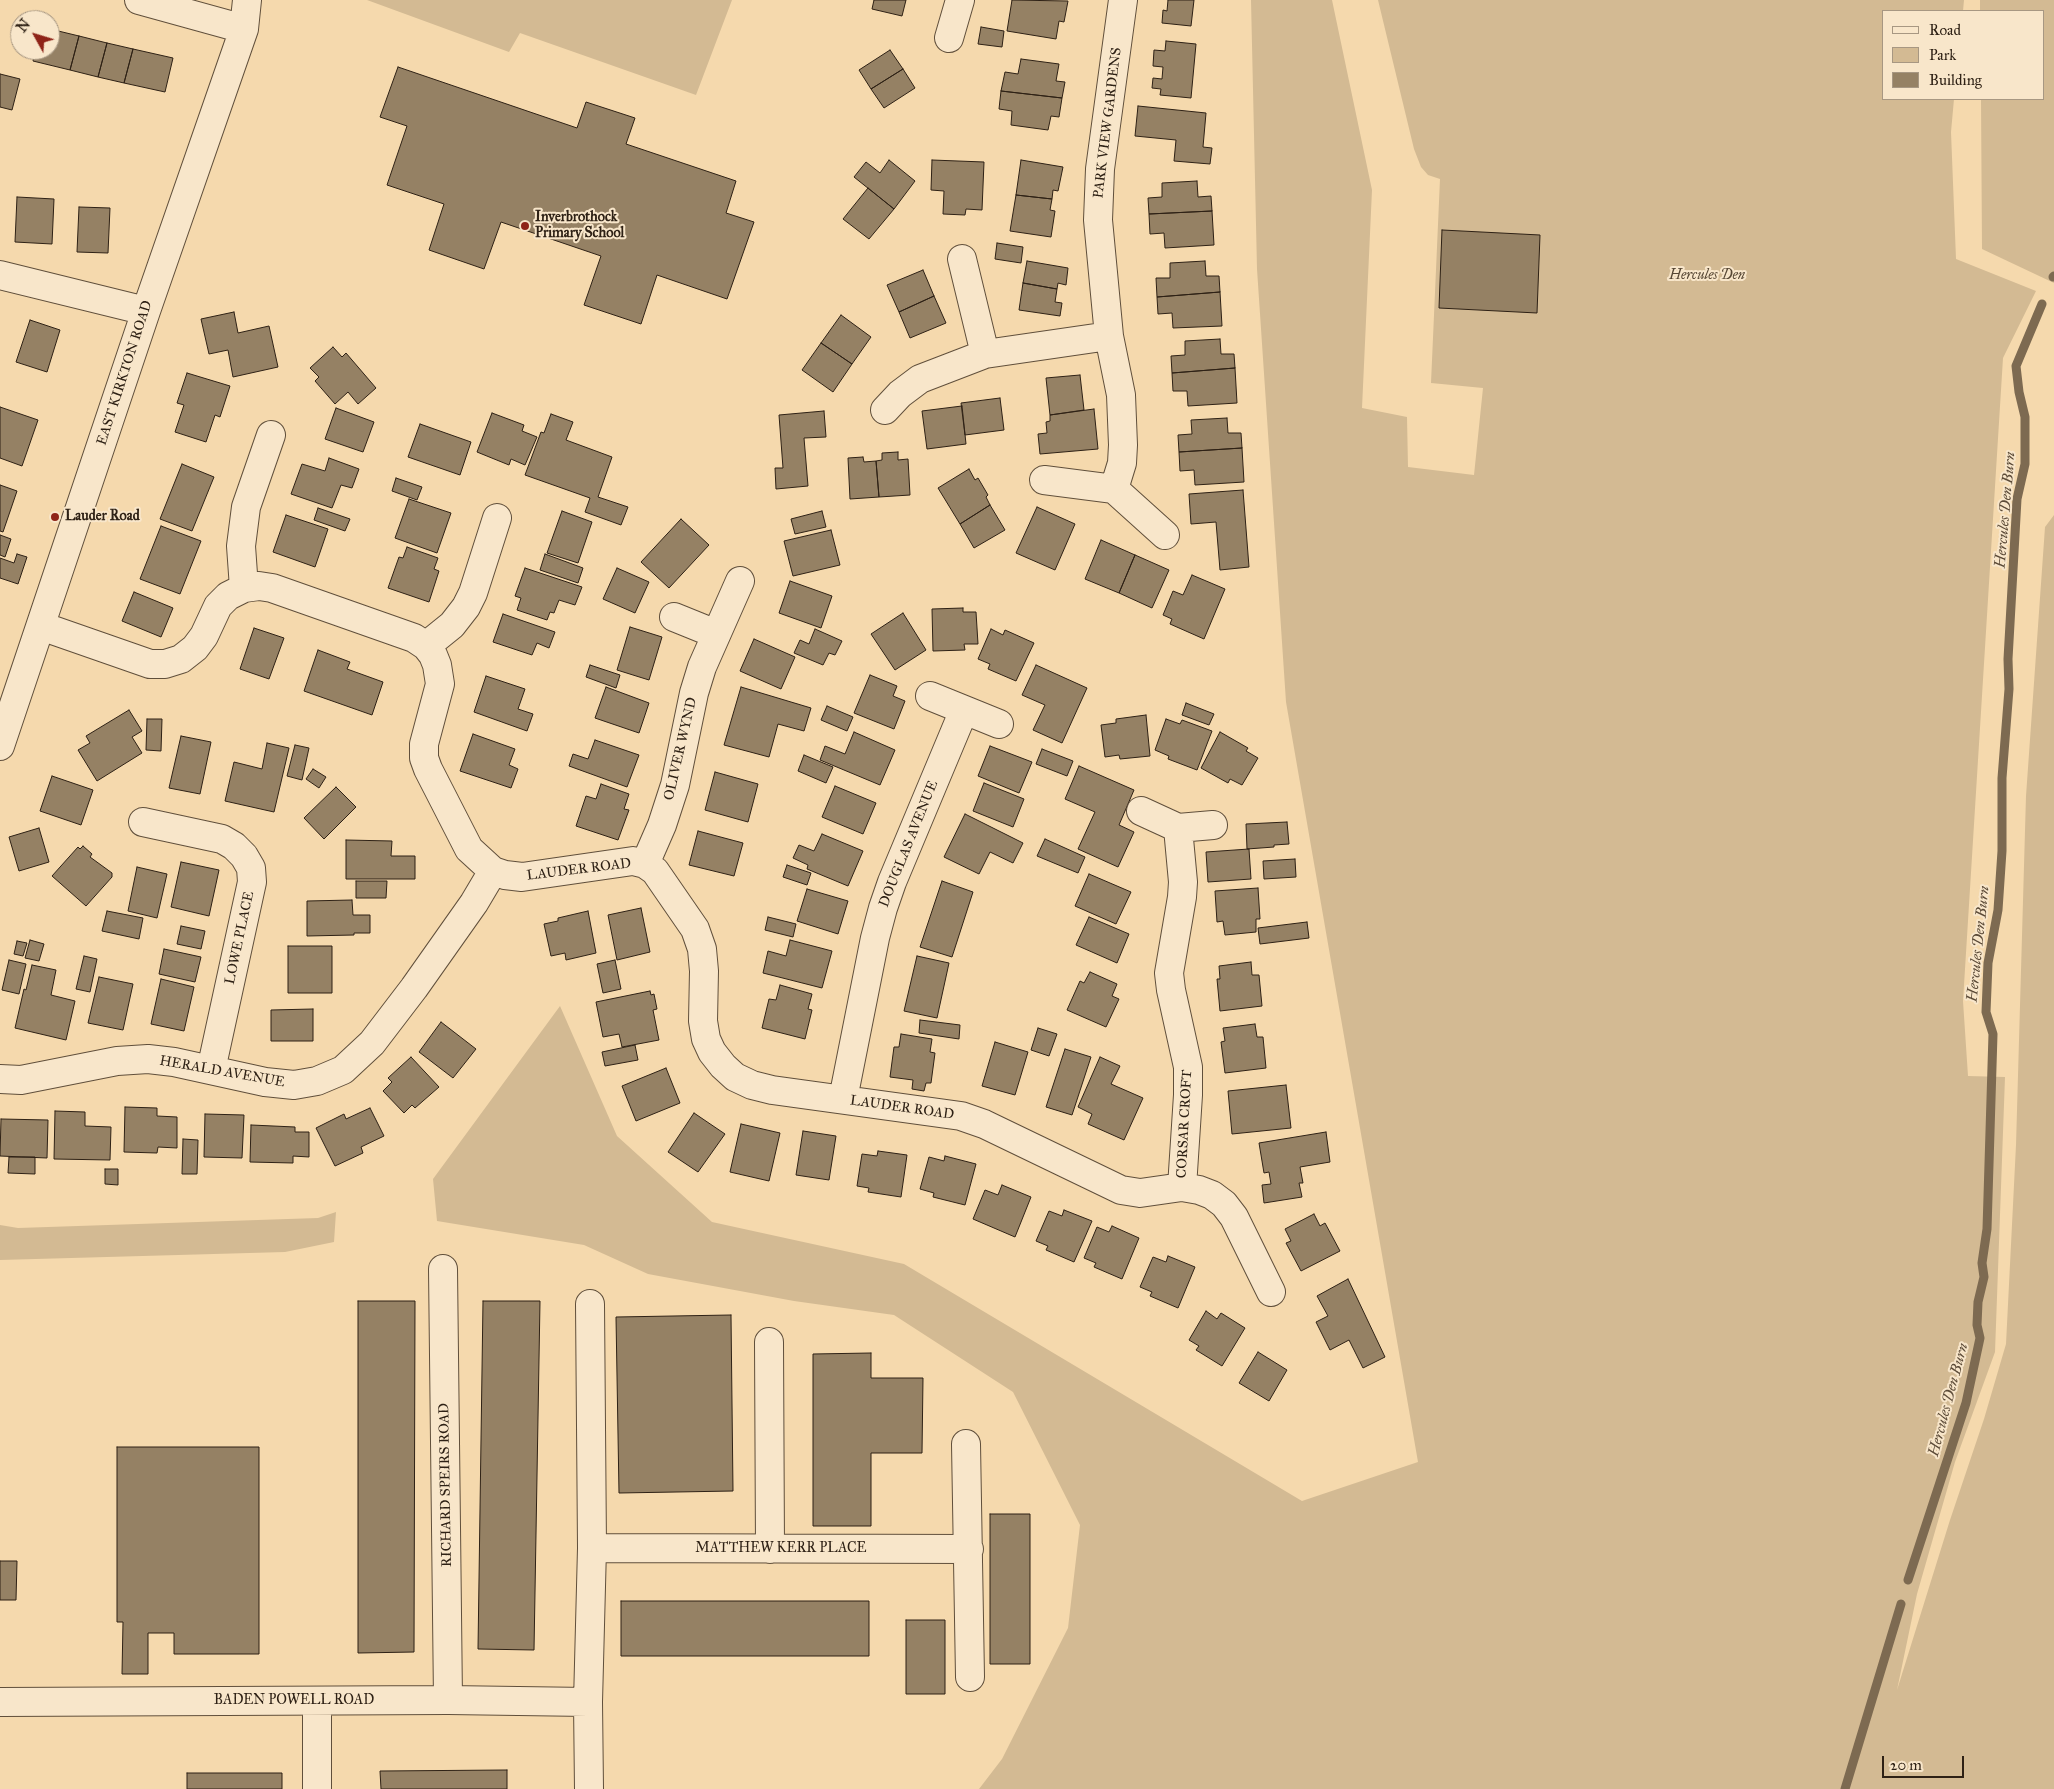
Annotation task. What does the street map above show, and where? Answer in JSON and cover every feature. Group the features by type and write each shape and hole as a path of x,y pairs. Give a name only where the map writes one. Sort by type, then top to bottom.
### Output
{"street":[{"path":"139,0 244,29"},
{"name":"EAST KIRKTON ROAD","path":"0,746 146,311 244,29 246,0"},
{"path":"949,38 960,0"},
{"name":"PARK VIEW GARDENS","path":"1114,489 1122,463 1124,445 1120,395 1109,336 1098,220 1099,177 1123,0"},
{"path":"962,259 985,354"},
{"path":"0,275 146,311"},
{"path":"885,410 900,394 920,379 985,354 1109,336"},
{"path":"244,588 241,546 246,507 271,435"},
{"path":"1044,480 1114,489 1165,535"},
{"path":"41,626 150,664 166,664 181,659 195,648 204,636 218,606 228,596 244,588 259,586 272,588 414,638 426,646 452,625 466,607 473,592 497,518"},
{"name":"OLIVER WYND","path":"645,864 662,825 675,785 694,693 702,667 740,580"},
{"path":"674,617 716,634"},
{"name":"LAUDER ROAD","path":"426,646 437,666 440,684 424,744 424,758 470,850 493,871 504,875 522,877 634,861 645,864 655,871 695,928 702,949 703,1021 706,1039 712,1052 735,1077 752,1085 772,1090 961,1116 992,1128 1121,1190 1140,1193 1182,1187"},
{"path":"930,696 999,724"},
{"name":"DOUGLAS AVENUE","path":"843,1099 875,938 883,908 892,882 964,710"},
{"path":"1141,811 1178,828 1213,825"},
{"name":"LOWE PLACE","path":"143,822 222,839 234,846 244,856 251,868 252,882 211,1070"},
{"name":"CORSAR CROFT","path":"1178,828 1183,882 1169,972 1171,990 1188,1067 1182,1187 1205,1192 1224,1204 1241,1229 1271,1292"},
{"name":"HERALD AVENUE","path":"0,1079 22,1080 117,1061 148,1059 174,1062 265,1082 294,1085 317,1081 343,1070 372,1042 414,988 474,903 493,871"},
{"name":"RICHARD SPEIRS ROAD","path":"443,1269 448,1700"},
{"path":"589,1789 588,1702 592,1548 590,1304"},
{"path":"768,1342 770,1549"},
{"path":"966,1444 970,1677"},
{"name":"MATTHEW KERR PLACE","path":"592,1548 969,1549"},
{"name":"BADEN POWELL ROAD","path":"0,1702 448,1700 588,1702"},
{"path":"317,1701 317,1789"}],"green space":[{"path":"367,0 732,0 696,95 520,33 509,52"},
{"name":"Hercules Den","path":"1251,0 1332,0 1372,190 1362,408 1407,417 1408,467 1474,475 1483,388 1431,383 1440,179 1428,175 1421,167 1414,149 1378,0 1964,0 1963,10 1882,10 1882,100 1954,100 1951,132 1956,259 2036,291 2003,358 1963,1001 1968,1076 2005,1077 1995,1352 1955,1462 1917,1594 1897,1690 1950,1520 1984,1419 2006,1344 2016,1145 2026,796 2045,527 2054,515 2054,1789 979,1789 1002,1759 1068,1628 1080,1525 1013,1392 894,1315 794,1301 648,1274 584,1245 437,1221 433,1179 560,1006 617,1136 712,1222 904,1264 1302,1501 1418,1462 1286,702 1257,269"},
{"path":"1980,0 2054,0 2054,283 1982,249 1981,100 2044,100 2044,10 1980,10"},
{"path":"336,1212 334,1242 285,1252 0,1260 0,1225 18,1228 318,1218"}],"building":[{"path":"874,0 906,0 902,16 872,9"},
{"path":"1012,0 1068,1 1064,22 1059,21 1056,39 1007,31"},
{"path":"1168,0 1194,0 1191,26 1162,23 1163,10 1167,11"},
{"path":"981,27 1004,31 1002,47 978,44"},
{"path":"60,31 79,36 70,70 33,61 60,60"},
{"path":"79,36 107,43 98,77 70,70"},
{"path":"1166,41 1196,44 1191,98 1160,95 1161,89 1152,88 1153,78 1162,79 1163,67 1153,66 1154,50 1165,51"},
{"path":"107,43 133,49 124,83 98,77"},
{"path":"133,49 173,58 165,92 124,83"},
{"path":"890,50 903,69 871,89 859,70"},
{"path":"1021,59 1059,64 1056,81 1065,82 1062,98 1001,91 1005,72 1018,74"},
{"path":"398,67 577,128 586,102 635,118 626,144 736,181 726,213 754,222 727,299 657,275 641,324 584,305 601,256 501,222 484,269 429,250 444,204 387,185 407,126 380,117"},
{"path":"903,69 915,88 884,108 871,89"},
{"path":"0,74 20,79 12,110 0,107"},
{"path":"1001,91 1062,98 1059,117 1051,116 1048,130 1011,125 1012,111 999,109"},
{"path":"1138,106 1206,113 1203,147 1212,148 1210,164 1174,161 1176,140 1135,136"},
{"path":"889,160 915,181 894,209 854,177 866,162 880,173"},
{"path":"932,160 984,162 982,210 966,209 965,215 943,214 944,191 931,190"},
{"path":"1021,160 1063,167 1058,191 1053,190 1052,199 1016,195"},
{"path":"1197,181 1198,197 1211,196 1212,211 1149,214 1148,198 1162,197 1162,183"},
{"path":"868,188 894,209 869,239 843,219"},
{"path":"1016,195 1052,199 1050,210 1055,211 1051,237 1010,231"},
{"path":"17,197 54,199 52,244 15,242"},
{"path":"79,207 110,208 108,253 77,252"},
{"path":"1212,211 1214,245 1165,248 1164,233 1150,234 1149,214"},
{"path":"1442,230 1540,235 1537,313 1439,308"},
{"path":"997,243 1023,247 1021,263 995,259"},
{"path":"1027,261 1068,268 1066,285 1058,283 1057,289 1023,283"},
{"path":"1205,261 1206,276 1219,276 1220,292 1157,297 1156,278 1170,278 1170,263"},
{"path":"923,270 934,296 899,312 887,285"},
{"path":"1023,283 1057,289 1055,302 1062,303 1060,316 1019,310"},
{"path":"1220,292 1222,326 1173,328 1172,313 1158,314 1157,297"},
{"path":"934,296 946,323 910,338 899,312"},
{"path":"234,312 238,333 269,326 278,367 233,377 228,350 209,354 201,319"},
{"path":"841,315 871,337 852,364 821,343"},
{"path":"30,320 60,330 47,372 16,362"},
{"path":"1220,339 1221,354 1234,354 1235,368 1172,373 1171,356 1185,355 1185,341"},
{"path":"821,343 852,364 833,392 802,370"},
{"path":"333,347 342,357 346,353 376,388 358,404 348,392 335,404 315,381 319,377 310,368"},
{"path":"1235,368 1237,403 1188,406 1187,391 1173,391 1172,373"},
{"path":"187,373 230,386 220,417 215,415 206,442 175,432 184,405 177,403"},
{"path":"1080,375 1084,410 1050,415 1046,378"},
{"path":"1000,398 1004,430 965,435 961,403"},
{"path":"962,406 966,444 927,449 922,411"},
{"path":"0,407 38,420 22,466 0,458"},
{"path":"336,408 374,422 363,452 325,439"},
{"path":"1094,409 1098,449 1040,454 1038,434 1047,433 1046,422 1050,421 1050,415"},
{"path":"824,411 826,437 804,438 808,486 776,489 775,468 783,468 779,415"},
{"path":"492,413 524,425 522,431 537,437 525,465 511,459 509,465 477,452"},
{"path":"551,414 573,422 566,440 612,457 598,497 628,507 621,525 585,512 590,498 525,475 541,432 544,433"},
{"path":"1227,418 1228,433 1241,433 1242,448 1179,452 1178,435 1192,434 1191,420"},
{"path":"420,424 471,442 460,475 408,457"},
{"path":"1242,448 1244,482 1195,485 1194,470 1180,471 1179,452"},
{"path":"898,452 898,460 908,459 910,495 879,497 876,461 882,460 882,453"},
{"path":"863,457 864,462 876,461 879,497 850,499 848,458"},
{"path":"329,458 359,469 352,488 341,485 332,508 291,494 302,464 325,471"},
{"path":"182,464 214,477 192,531 160,519"},
{"path":"969,469 975,480 978,478 988,495 986,497 990,505 960,524 938,488"},
{"path":"396,478 422,487 417,500 392,491"},
{"path":"0,485 17,491 3,532 0,531"},
{"path":"1243,490 1249,567 1220,570 1216,522 1191,524 1189,494"},
{"path":"409,499 451,513 437,553 395,538"},
{"path":"990,505 1005,530 974,548 960,524"},
{"path":"1037,507 1075,524 1055,570 1016,553"},
{"path":"318,508 350,519 345,531 314,520"},
{"path":"562,511 592,522 578,563 547,553"},
{"path":"822,511 826,527 795,534 791,519"},
{"path":"286,515 328,529 315,567 273,552"},
{"path":"681,519 709,545 669,588 641,562"},
{"path":"161,526 201,541 180,594 140,579"},
{"path":"831,530 840,565 793,576 784,541"},
{"path":"0,535 11,539 5,557 0,555"},
{"path":"1101,540 1135,555 1119,593 1085,579"},
{"path":"407,547 438,558 434,569 439,571 429,602 388,588 399,557 403,558"},
{"path":"17,554 27,557 18,584 0,578 0,558 14,563"},
{"path":"545,554 583,568 578,583 540,570"},
{"path":"1135,555 1169,570 1152,608 1119,593"},
{"path":"525,568 582,587 575,605 559,600 554,613 550,612 547,620 517,610 521,598 515,596"},
{"path":"617,568 649,582 635,613 603,599"},
{"path":"1192,575 1225,589 1204,639 1170,624 1172,619 1163,615 1173,591 1183,595"},
{"path":"790,581 832,596 821,628 779,613"},
{"path":"134,592 173,608 161,637 122,621"},
{"path":"963,608 963,612 976,612 978,644 964,644 965,650 933,651 932,609"},
{"path":"903,613 926,650 895,670 871,634"},
{"path":"503,614 555,632 549,648 537,643 532,655 493,642"},
{"path":"630,627 662,637 649,680 617,670"},
{"path":"254,628 284,638 269,679 240,669"},
{"path":"815,629 842,641 835,655 829,653 823,665 794,653 800,640 809,644"},
{"path":"991,629 1003,635 1005,630 1034,643 1016,681 988,669 990,664 978,659"},
{"path":"754,639 795,657 781,689 740,671"},
{"path":"318,650 350,662 347,669 383,682 372,715 304,691"},
{"path":"590,665 620,675 616,688 586,677"},
{"path":"1036,665 1087,688 1062,743 1033,730 1045,705 1022,695"},
{"path":"870,675 897,686 893,696 905,701 894,729 854,713"},
{"path":"486,676 525,689 518,709 533,714 527,731 474,712"},
{"path":"606,687 649,703 639,733 595,718"},
{"path":"741,687 811,708 804,731 778,724 769,757 724,745"},
{"path":"1186,703 1214,714 1209,725 1182,715"},
{"path":"827,706 853,717 847,731 821,720"},
{"path":"129,710 142,731 132,737 142,753 97,781 78,750 90,743 86,736"},
{"path":"1146,715 1150,756 1120,759 1119,755 1105,757 1101,725 1116,723 1116,719"},
{"path":"147,719 162,719 161,751 146,750"},
{"path":"1166,719 1180,724 1182,720 1212,731 1197,770 1168,759 1169,756 1155,750"},
{"path":"854,732 895,750 880,785 820,760 825,746 845,754"},
{"path":"1220,732 1248,748 1246,751 1258,758 1242,785 1230,779 1228,783 1201,768"},
{"path":"473,734 515,749 509,765 518,769 511,788 460,771"},
{"path":"181,736 211,742 200,794 169,788"},
{"path":"595,740 639,755 627,787 569,766 573,754 588,759"},
{"path":"267,743 289,748 274,812 225,801 234,762 262,769"},
{"path":"295,745 309,748 302,780 287,776"},
{"path":"990,746 1032,762 1019,793 978,776"},
{"path":"1042,749 1073,761 1067,776 1036,764"},
{"path":"804,755 833,767 826,783 798,771"},
{"path":"1079,766 1134,790 1119,825 1134,832 1118,867 1078,849 1095,812 1065,799"},
{"path":"313,769 326,777 319,788 306,779"},
{"path":"715,772 758,784 748,822 705,810"},
{"path":"52,776 93,790 81,825 40,811"},
{"path":"984,783 1024,799 1013,827 973,811"},
{"path":"601,784 629,794 624,809 629,810 618,840 576,826 586,796 596,799"},
{"path":"835,786 876,803 863,834 822,817"},
{"path":"336,787 356,807 324,839 304,818"},
{"path":"965,814 1023,843 1013,863 990,852 979,874 944,857"},
{"path":"1287,822 1289,844 1247,849 1246,824"},
{"path":"39,828 49,862 19,871 9,837"},
{"path":"698,831 743,843 734,876 689,865"},
{"path":"822,834 863,851 848,886 807,869 808,865 793,858 799,845 814,851"},
{"path":"1045,839 1085,857 1078,873 1037,856"},
{"path":"346,840 392,841 391,856 415,856 415,879 346,879"},
{"path":"83,846 92,854 90,857 112,873 112,877 86,906 52,876 78,847 80,849"},
{"path":"1249,849 1251,879 1208,882 1206,852"},
{"path":"1295,859 1296,877 1264,879 1263,861"},
{"path":"181,862 219,870 209,916 171,907"},
{"path":"787,865 811,873 807,885 783,877"},
{"path":"137,867 167,874 157,918 128,911"},
{"path":"1089,874 1131,892 1116,924 1075,906"},
{"path":"356,881 387,881 386,898 356,898"},
{"path":"942,881 973,892 952,957 920,947"},
{"path":"1258,888 1260,919 1256,919 1256,932 1225,935 1223,921 1217,922 1215,891"},
{"path":"807,889 848,901 838,934 797,921"},
{"path":"352,900 353,915 370,915 370,933 307,936 307,901"},
{"path":"641,908 650,952 617,960 608,915"},
{"path":"107,911 143,918 139,939 102,931"},
{"path":"588,911 596,953 566,960 565,953 551,956 544,924 558,921 558,918"},
{"path":"768,917 796,924 793,937 765,930"},
{"path":"1089,917 1129,934 1117,963 1076,945"},
{"path":"1307,922 1309,938 1260,944 1258,928"},
{"path":"181,926 205,931 201,949 177,944"},
{"path":"30,940 44,944 39,961 25,958"},
{"path":"790,940 832,951 822,988 763,973 768,951 786,956"},
{"path":"17,941 27,943 23,956 14,954"},
{"path":"288,946 332,946 332,993 288,993"},
{"path":"164,949 201,957 195,982 159,974"},
{"path":"84,956 97,959 90,992 76,989"},
{"path":"917,956 949,963 937,1018 904,1011"},
{"path":"9,960 26,964 19,994 2,990"},
{"path":"615,960 621,989 603,993 597,964"},
{"path":"1251,962 1252,975 1259,975 1262,1006 1220,1011 1217,979 1220,979 1219,966"},
{"path":"32,965 56,970 51,995 75,1001 66,1040 15,1028"},
{"path":"1090,972 1117,984 1112,996 1119,999 1106,1027 1067,1010 1080,981 1084,983"},
{"path":"99,977 133,984 123,1030 88,1023"},
{"path":"161,979 194,987 184,1031 151,1024"},
{"path":"780,985 812,994 808,1009 812,1010 805,1039 762,1028 769,999 776,1000"},
{"path":"650,991 651,995 654,994 657,1009 653,1010 659,1040 622,1047 619,1034 603,1037 596,1002"},
{"path":"313,1009 313,1041 271,1041 271,1010"},
{"path":"920,1020 960,1025 959,1039 919,1033"},
{"path":"441,1022 476,1049 453,1078 419,1052"},
{"path":"1255,1024 1257,1037 1263,1037 1266,1068 1225,1073 1221,1042 1225,1041 1223,1028"},
{"path":"1038,1028 1057,1034 1049,1056 1031,1050"},
{"path":"901,1034 932,1039 930,1052 935,1053 931,1083 926,1083 924,1091 912,1089 913,1080 890,1077 894,1047 899,1047"},
{"path":"995,1042 1028,1052 1015,1095 982,1086"},
{"path":"635,1045 638,1060 605,1066 602,1052"},
{"path":"1065,1049 1091,1057 1072,1115 1046,1107"},
{"path":"411,1057 439,1087 415,1108 412,1105 404,1113 383,1091 392,1082 388,1078"},
{"path":"1100,1057 1120,1066 1111,1084 1143,1098 1124,1140 1088,1124 1092,1114 1078,1107"},
{"path":"666,1068 680,1103 636,1121 622,1086"},
{"path":"1286,1085 1291,1128 1232,1134 1228,1091"},
{"path":"125,1107 157,1108 157,1116 177,1117 177,1148 158,1147 157,1153 124,1152"},
{"path":"370,1108 384,1136 361,1147 363,1153 335,1166 316,1128 344,1114 346,1119"},
{"path":"55,1111 85,1112 85,1126 111,1127 110,1160 54,1159"},
{"path":"694,1113 725,1134 698,1172 668,1152"},
{"path":"205,1114 244,1115 242,1158 204,1157"},
{"path":"1,1119 48,1120 47,1158 0,1156"},
{"path":"741,1124 780,1133 769,1181 730,1172"},
{"path":"251,1125 295,1127 295,1132 309,1132 309,1157 293,1156 293,1163 250,1162"},
{"path":"803,1131 836,1136 829,1180 796,1175"},
{"path":"1326,1132 1330,1162 1300,1167 1303,1183 1299,1183 1302,1197 1264,1203 1262,1185 1271,1184 1269,1172 1264,1173 1259,1143"},
{"path":"183,1139 198,1140 197,1174 182,1174"},
{"path":"878,1151 907,1155 901,1197 868,1192 869,1188 857,1186 862,1154 877,1156"},
{"path":"945,1156 976,1164 965,1205 933,1197 934,1193 920,1189 929,1157 944,1161"},
{"path":"9,1157 35,1157 35,1174 8,1173"},
{"path":"105,1169 118,1169 118,1185 105,1184"},
{"path":"1002,1185 1031,1197 1015,1237 973,1219 985,1190 998,1195"},
{"path":"1064,1210 1092,1221 1074,1262 1046,1250 1048,1246 1036,1241 1049,1211 1062,1216"},
{"path":"1314,1214 1320,1226 1325,1223 1340,1251 1301,1271 1286,1243 1291,1241 1285,1229"},
{"path":"1112,1226 1139,1238 1122,1279 1094,1267 1096,1263 1084,1258 1097,1227 1109,1232"},
{"path":"1168,1256 1195,1267 1178,1308 1150,1296 1152,1292 1140,1287 1153,1257 1166,1262"},
{"path":"1348,1279 1385,1357 1363,1368 1349,1340 1330,1350 1316,1322 1328,1316 1317,1296"},
{"path":"358,1301 415,1301 414,1652 358,1653"},
{"path":"483,1301 540,1301 534,1650 478,1649"},
{"path":"1206,1311 1217,1319 1221,1313 1245,1328 1222,1366 1196,1350 1199,1346 1189,1340"},
{"path":"731,1315 733,1491 619,1493 616,1317"},
{"path":"1258,1352 1287,1370 1269,1401 1239,1383"},
{"path":"871,1353 871,1378 923,1378 922,1453 871,1453 871,1526 813,1526 813,1354"},
{"path":"117,1447 259,1447 259,1654 174,1654 174,1633 148,1633 148,1674 122,1674 123,1622 117,1622"},
{"path":"990,1514 1030,1514 1030,1664 990,1664"},
{"path":"0,1561 17,1561 16,1600 0,1600"},
{"path":"621,1601 869,1601 869,1656 621,1656"},
{"path":"906,1620 945,1620 945,1694 906,1694"},
{"path":"507,1770 507,1789 381,1789 380,1771"},
{"path":"187,1773 282,1773 282,1789 187,1789"}],"waterway":[{"name":"Hercules Den Burn","path":"1908,1580 1966,1403 1980,1338 1977,1325 1978,1302 1984,1277 1982,1263 1987,1229 1993,1034 1986,1012 1988,963 1998,910 2002,851 2002,778 2009,689 2008,659 2017,499 2025,464 2025,417 2019,392 2016,366 2042,304"},
{"name":"Hercules Den Burn","path":"1845,1789 1901,1604"}],"place":[{"name":"Inverbrothock Primary School","path":"525,226"},
{"name":"Lauder Road","path":"55,517"}]}
